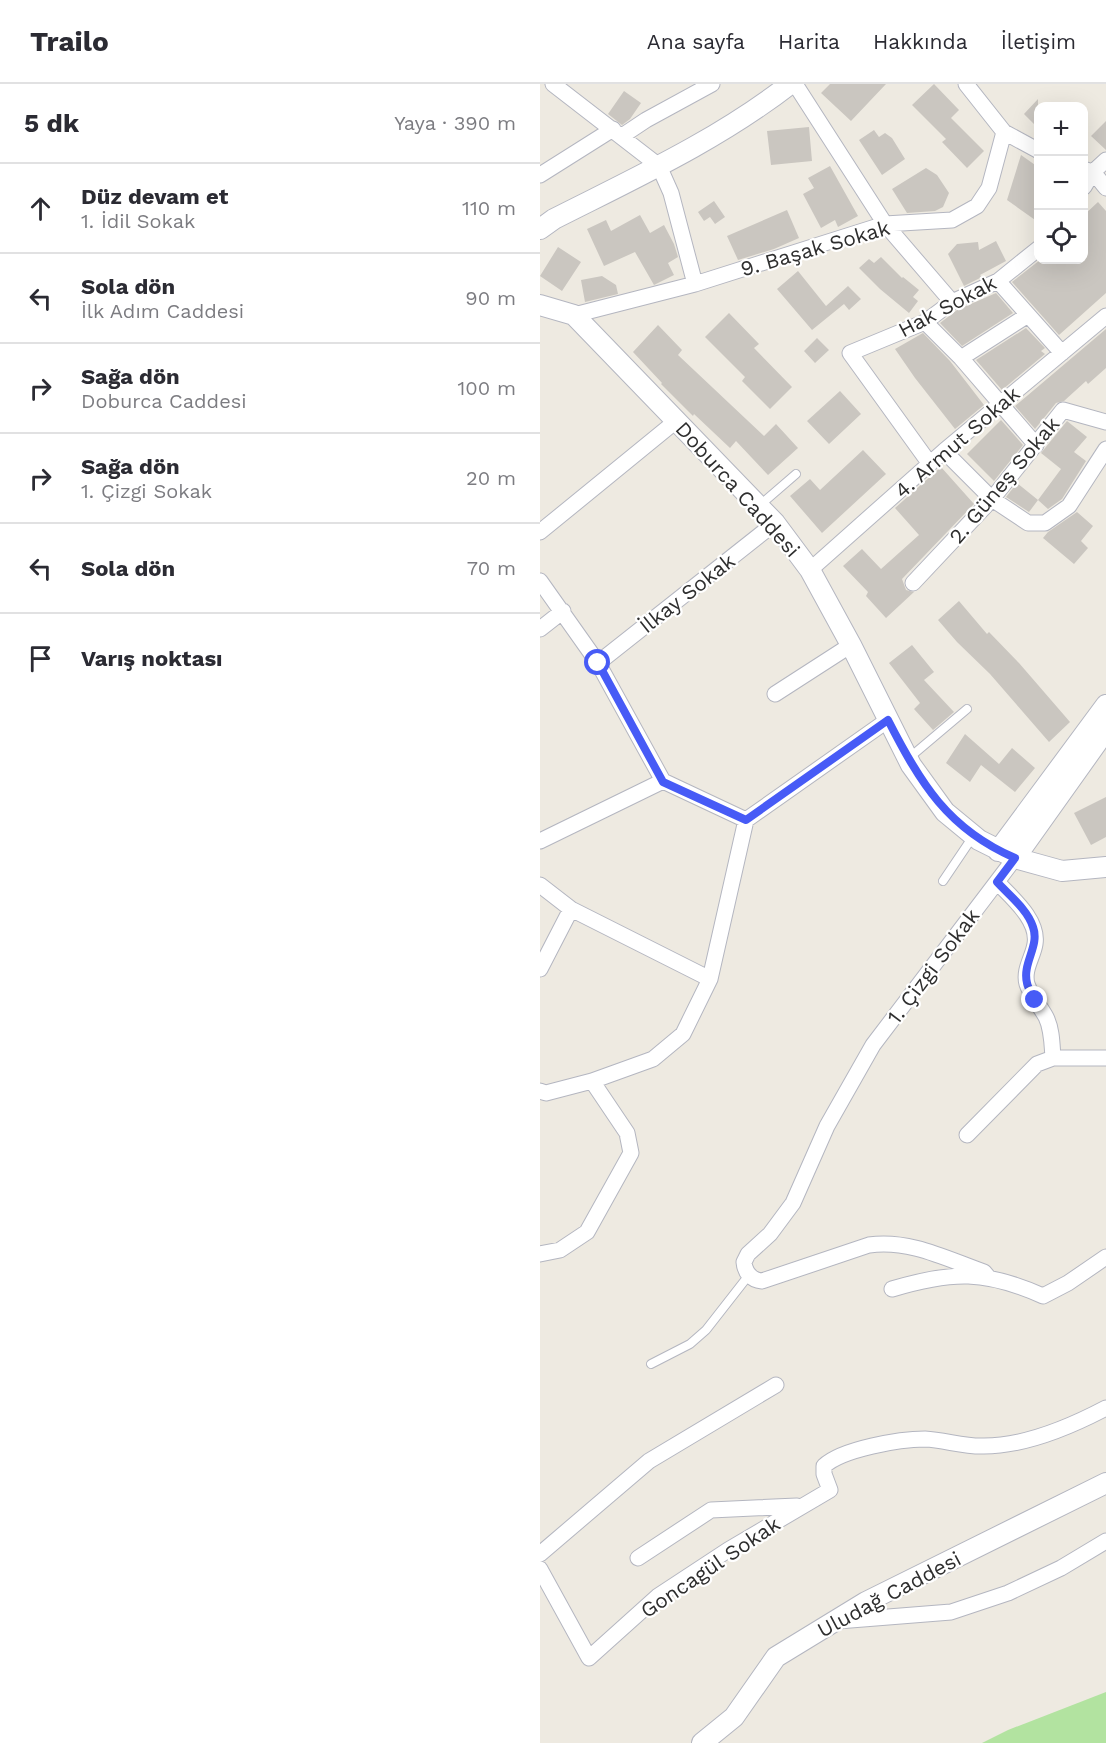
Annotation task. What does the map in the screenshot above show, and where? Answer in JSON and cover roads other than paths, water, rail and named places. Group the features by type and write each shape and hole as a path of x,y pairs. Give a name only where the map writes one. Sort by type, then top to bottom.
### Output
{"main road":[{"path":"540,229 554,219 713,136 790,84"},
{"name":"Doburca Caddesi","path":"540,305 574,315 775,523 810,570 851,645 908,759 945,812 974,835 1006,854 1062,871 1106,867"},
{"path":"1006,854 1106,705"},
{"path":"1006,854 1106,730"},
{"name":"Uludağ Caddesi","path":"702,1743 734,1717 776,1657 866,1602 1106,1483"}],"street":[{"path":"553,84 659,166 671,193 695,284"},
{"path":"541,173 712,84"},
{"path":"795,84 885,224 952,302"},
{"path":"966,84 1004,132 1034,149"},
{"name":"9. Başak Sokak","path":"574,315 695,284 885,224 952,220 977,206 989,188 1004,132"},
{"path":"1106,160 1088,171 1106,188"},
{"name":"Hak Sokak","path":"930,464 850,353 925,322 952,302 998,281 1034,251"},
{"path":"998,281 1062,353"},
{"path":"961,358 1028,315"},
{"name":"4. Armut Sokak","path":"810,570 944,451 1106,316"},
{"path":"925,322 961,358 1036,445"},
{"name":"2. Güneş Sokak","path":"914,583 993,499 1063,410 1106,422"},
{"path":"540,532 676,421"},
{"path":"944,451 993,499 1028,523 1045,523 1069,506 1106,449"},
{"name":"İlkay Sokak","path":"598,663 775,523"},
{"path":"540,581 598,663 663,782 746,820"},
{"path":"540,629 563,611"},
{"path":"775,694 851,645"},
{"path":"540,1091 546,1093 592,1081 653,1059 683,1034 710,979 746,820 888,720"},
{"path":"540,841 663,782"},
{"name":"1. Çizgi Sokak","path":"749,1275 745,1267 746,1258 770,1234 793,1203 827,1126 873,1045 997,882 1006,854"},
{"path":"997,882 1023,910 1033,926 1035,943 1028,961 1027,983 1046,1018 1051,1035 1053,1058"},
{"path":"540,885 571,909 710,979"},
{"path":"540,969 571,909"},
{"path":"967,1135 1037,1064 1053,1058 1106,1059"},
{"path":"540,1254 560,1250 587,1232 631,1153 627,1133 592,1081"},
{"path":"749,1275 762,1281 881,1243 914,1246 984,1272 990,1278"},
{"path":"892,1289 926,1279 972,1274 1014,1283 1043,1296 1068,1283 1106,1257"},
{"path":"540,1554 649,1461 776,1385"},
{"name":"Goncagül Sokak","path":"540,1569 589,1658 658,1596 800,1506 830,1490 824,1474 824,1466 832,1458 884,1443 925,1439 984,1446 1027,1441 1106,1408"},
{"name":"Goncagül Sokak","path":"638,1558 711,1510 800,1506"},
{"path":"835,1621 951,1612 1008,1593 1061,1568 1106,1541"}],"lane":[{"path":"759,506 796,474"},
{"path":"908,759 967,709"},
{"path":"943,881 974,835"},
{"path":"651,1364 690,1344 698,1337 749,1275"}]}
